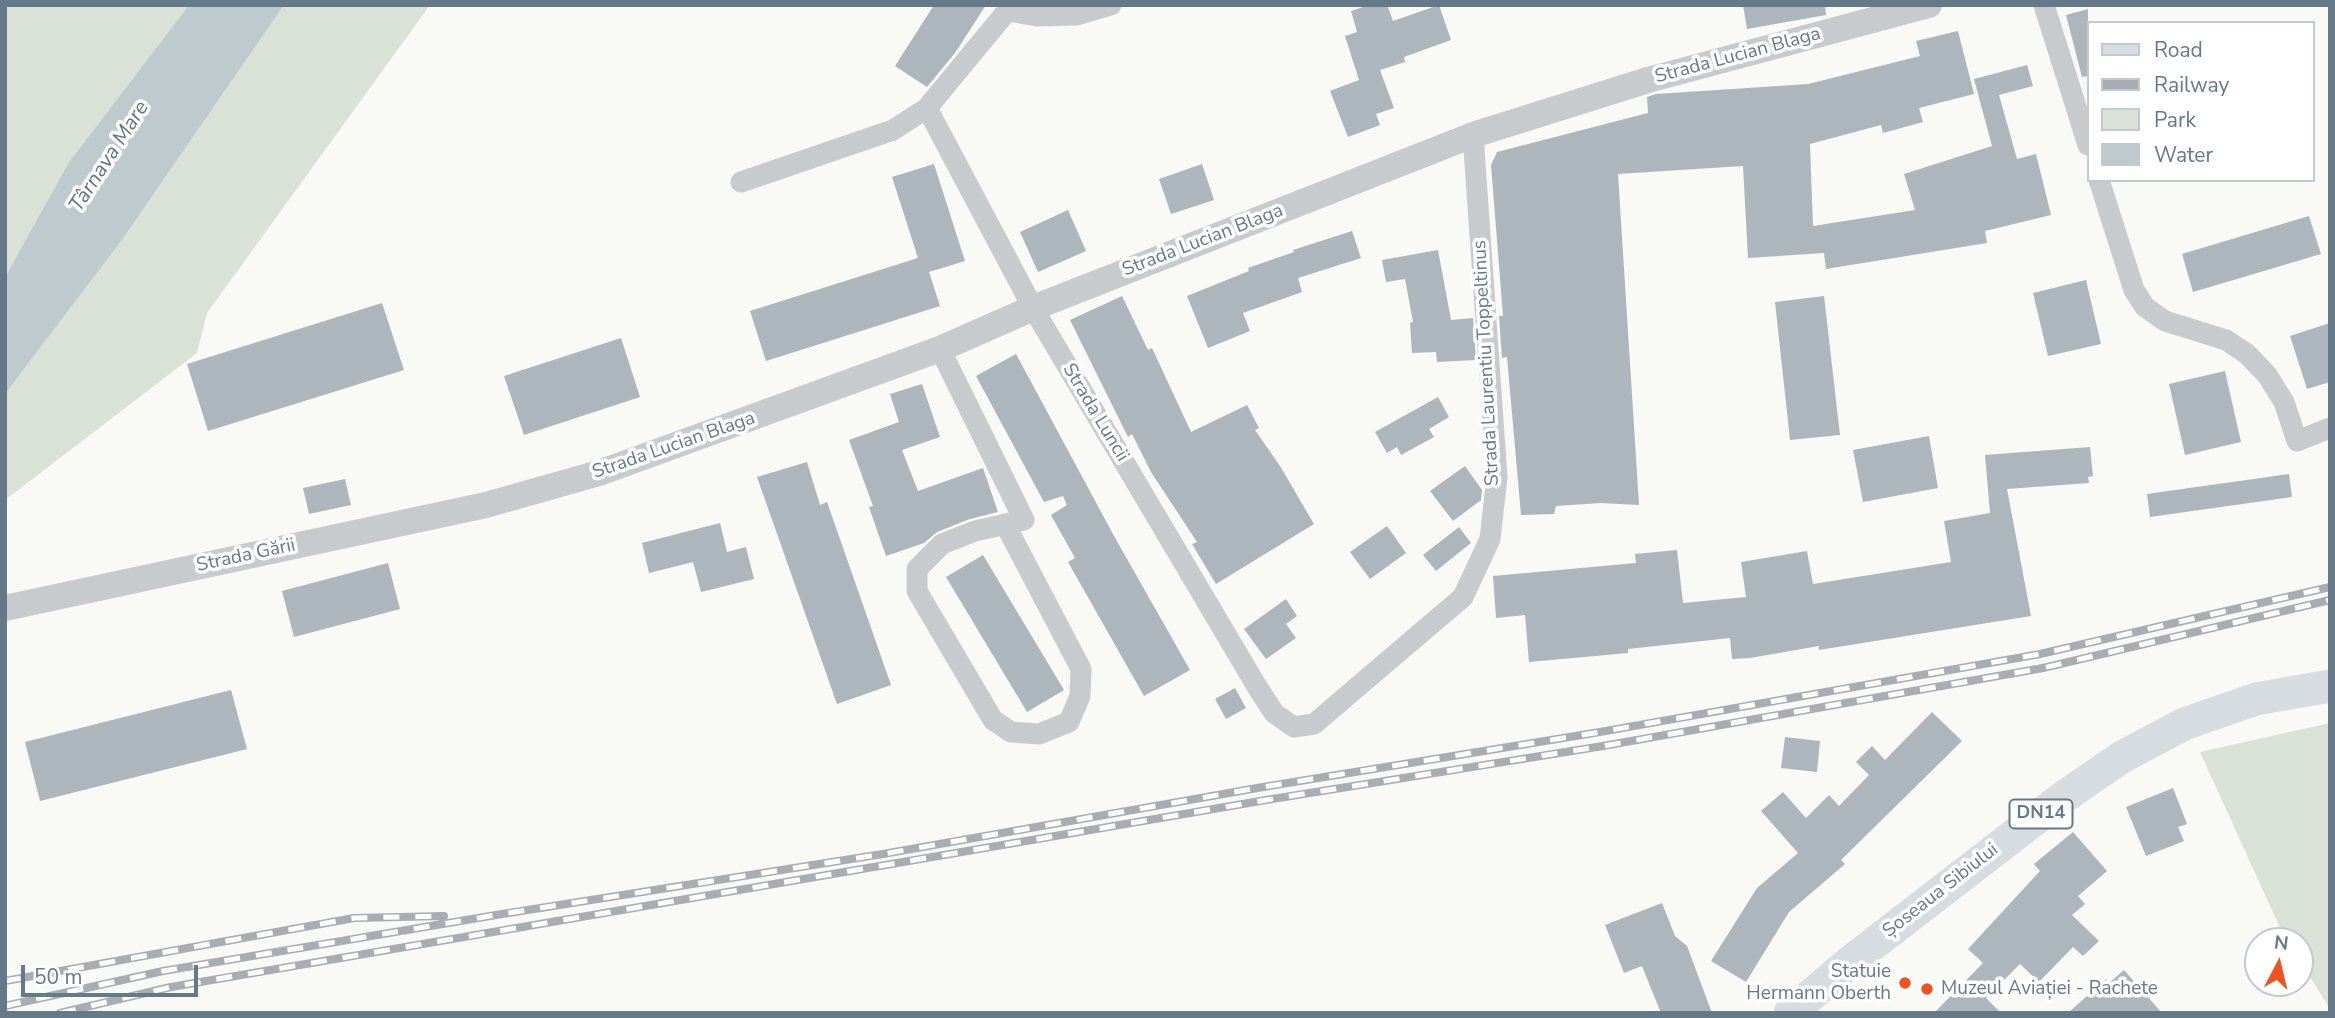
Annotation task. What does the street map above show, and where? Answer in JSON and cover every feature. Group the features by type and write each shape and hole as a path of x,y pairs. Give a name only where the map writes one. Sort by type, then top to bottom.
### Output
{"main road":[{"name":"Șoseaua Sibiului","path":"1790,1013 1850,962 2065,796 2122,757 2184,724 2256,699 2330,686"}],"street":[{"path":"741,183 892,130 927,108 1010,8 1037,16 1077,15 1111,5"},
{"name":"Strada Lucian Blaga","path":"486,505 599,473 940,349 1033,308 1473,135 1647,80 1929,5"},
{"path":"2044,5 2086,139"},
{"name":"Strada Luncii","path":"927,108 1033,308 1274,713"},
{"name":"Strada Laurentiu Toppeltinus","path":"1274,713 1294,727 1314,724 1463,597 1490,539 1497,477 1473,135"},
{"path":"2100,182 2134,290 2145,307 2165,321 2226,340 2247,354 2267,375 2284,402 2297,442 2330,428"},
{"path":"940,349 1024,520 1004,524 975,531 942,544 917,569 917,590 993,720 1011,732 1039,734 1069,722 1080,696 1081,669 1004,524"},
{"name":"Strada Gării","path":"5,608 486,505"}],"green space":[{"path":"5,5 189,5 69,162 5,277"},
{"path":"284,5 430,5 207,313 197,353 5,500 5,394 122,240"},
{"path":"2330,723 2330,1009 2314,983 2314,927 2280,927 2200,752"}],"water":[{"name":"Târnava Mare","path":"189,5 284,5 122,240 5,394 5,277 69,162"}],"building":[{"path":"934,5 986,5 955,53 927,87 895,66"},
{"path":"1369,5 1387,5 1393,21 1439,5 1451,40 1404,57 1405,62 1380,70 1394,108 1376,114 1380,125 1348,137 1330,91 1359,80 1345,36 1357,32 1351,11"},
{"path":"1743,5 1825,5 1826,15 1747,29"},
{"path":"2088,9 2086,76 2082,77 2066,15"},
{"path":"1958,31 1974,94 1919,108 1923,122 1883,133 1881,125 1810,144 1813,226 1915,210 1904,174 1992,146 1974,79 2027,65 2033,86 1999,95 2017,159 2036,154 2051,215 1985,231 1987,243 1826,269 1824,253 1748,258 1743,166 1618,174 1639,505 1601,503 1556,506 1554,514 1521,515 1507,357 1502,358 1499,316 1503,316 1491,165 1497,152 1648,113 1647,97 1656,94 1808,84 1920,56 1916,41"},
{"path":"934,164 965,261 929,272 940,306 766,361 750,311 918,258 892,177"},
{"path":"1202,164 1214,200 1171,214 1159,179"},
{"path":"1068,210 1086,251 1038,272 1020,232"},
{"path":"2309,216 2321,254 2193,292 2182,254"},
{"path":"1352,231 1361,258 1298,278 1302,292 1243,313 1250,331 1208,348 1187,296 1249,271 1248,268 1294,252 1293,250"},
{"path":"1438,250 1451,320 1473,318 1476,360 1437,362 1436,352 1412,353 1410,323 1413,322 1405,279 1386,282 1382,260"},
{"path":"2086,280 2101,344 2048,356 2033,293"},
{"path":"1122,296 1148,350 1152,348 1191,432 1247,405 1259,428 1255,430 1314,524 1216,584 1192,544 1197,542 1151,472 1132,434 1128,437 1070,320"},
{"path":"1824,296 1840,435 1790,440 1775,302"},
{"path":"382,303 404,370 208,431 187,364"},
{"path":"2330,323 2330,382 2307,389 2290,336"},
{"path":"621,338 640,397 524,435 504,376"},
{"path":"1016,354 1190,670 1144,696 1068,562 1075,558 1051,515 1067,505 1063,496 1044,502 976,376"},
{"path":"2225,371 2241,442 2185,455 2169,384"},
{"path":"922,384 940,437 902,450 918,491 983,468 998,512 970,519 937,532 924,543 886,556 869,507 873,506 849,440 899,422 890,394"},
{"path":"1438,397 1449,417 1429,429 1434,437 1401,455 1397,447 1387,453 1375,432"},
{"path":"1929,436 1938,488 1863,502 1853,450"},
{"path":"2090,447 2093,476 2088,477 2089,483 2007,489 2031,616 1819,650 1819,646 1750,658 1732,659 1730,638 1628,649 1628,653 1529,662 1525,615 1496,618 1493,576 1636,563 1635,554 1677,550 1683,603 1746,597 1741,562 1807,551 1813,584 1951,562 1944,521 1990,513 1985,455"},
{"path":"807,462 820,505 827,502 891,685 837,704 757,477"},
{"path":"1465,466 1482,490 1481,500 1453,521 1430,491"},
{"path":"2289,474 2292,497 2150,517 2147,494"},
{"path":"345,479 351,505 309,514 303,488"},
{"path":"720,523 727,552 746,547 754,579 701,592 693,562 649,573 642,543"},
{"path":"1387,526 1406,553 1370,579 1350,552"},
{"path":"1459,527 1471,543 1436,571 1423,555"},
{"path":"983,555 1064,690 1027,712 946,577"},
{"path":"388,563 400,609 294,637 282,591"},
{"path":"1286,599 1297,616 1286,624 1296,638 1266,659 1244,629"},
{"path":"1235,688 1246,708 1226,719 1215,699"},
{"path":"231,690 247,749 40,801 25,742"},
{"path":"1932,712 1962,741 1841,860 1845,864 1789,912 1746,982 1711,961 1757,888 1798,853 1761,811 1783,792 1806,818 1829,795 1839,806 1869,775 1856,762 1872,746 1885,760"},
{"path":"1785,737 1820,741 1817,772 1781,768"},
{"path":"2173,788 2187,824 2178,827 2184,841 2146,856 2126,807"},
{"path":"2073,832 2107,871 2078,896 2085,904 2072,915 2099,941 2083,956 2073,947 2039,982 2020,964 1986,998 2001,1013 1934,1013 1983,963 1968,949 2040,871 2034,864"},
{"path":"1662,903 1675,936 1687,946 1712,1013 1661,1013 1642,966 1624,973 1605,925"},
{"path":"2124,970 2162,1013 2068,1013 2106,979 2109,983"}],"railway":[{"path":"5,1006 163,971 883,854 2040,654 2330,587"},
{"path":"60,1013 171,987 1266,800 1603,746 2043,668 2330,600"},
{"path":"5,981 354,918 444,916"}],"place":[{"name":"Statuie Hermann Oberth","path":"1905,983"},
{"name":"Muzeul Aviației - Rachete","path":"1927,989"}]}
